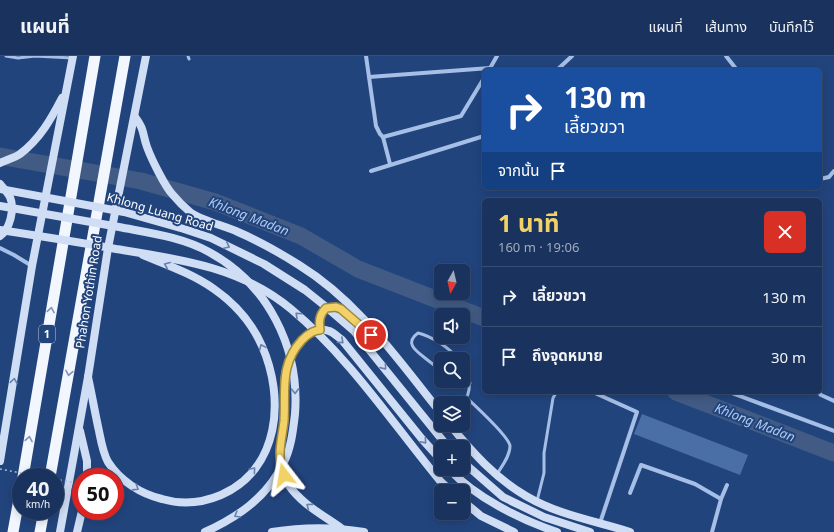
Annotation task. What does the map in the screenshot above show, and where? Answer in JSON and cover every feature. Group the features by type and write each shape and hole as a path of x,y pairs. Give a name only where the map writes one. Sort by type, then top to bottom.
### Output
{"highway":[{"name":"1","path":"25,468 95,56"},
{"name":"Phahon Yothin Road","path":"52,468 125,56"},
{"path":"14,532 16,520"},
{"path":"40,532 42,520"}],"main road":[{"name":"Phahon Yothin Road","path":"60,532 88,378 108,248 146,56"},
{"name":"1","path":"0,461 32,266 72,57"},
{"path":"0,163 18,155 46,128 66,91"},
{"path":"135,117 142,126 147,147 171,193 191,213 238,232 299,265 322,281 362,316 434,404"},
{"path":"0,184 10,198 12,210 6,230 0,236"},
{"name":"Khlong Luang Road","path":"0,189 124,212 184,229 211,238 264,264 305,290 354,331 442,440"},
{"path":"0,206 135,230 169,237 195,245 230,264 236,269 250,284 269,309 285,341 295,382 294,422 288,451 283,464 262,494 245,510 221,525 205,532"},
{"path":"0,230 185,260 232,274 261,288 291,308 323,338 358,376 443,484"},
{"path":"88,378 101,442 108,462 115,472 127,482 151,496 172,502 194,502 213,498 237,486 260,461 268,445 274,427 275,411 275,397 271,367 262,344 248,321 234,305 214,289 194,277 133,251"},
{"path":"320,330 319,320 323,311 326,308 336,307 341,309 391,352"},
{"path":"342,528 313,509 296,495 287,483 280,467 279,453 284,422 285,374 289,360 296,346 305,336 320,330 329,331 342,340 434,452"},
{"path":"0,416 9,408"},
{"path":"79,429 87,461 87,468"},
{"path":"456,432 490,469 526,496 574,516 630,532"},
{"path":"470,468 501,495 544,517 590,532"},
{"path":"458,476 488,501 557,532"},
{"path":"470,507 481,516 514,532"},
{"path":"77,532 80,520"},
{"path":"272,532 283,530 342,528 364,532"}],"street":[{"path":"366,56 376,126 383,137 390,164"},
{"path":"490,68 497,56"},
{"path":"559,68 572,56"},
{"path":"726,56 735,68"},
{"path":"369,77 482,69"},
{"path":"383,137 461,116 482,81"},
{"path":"371,171 482,137"},
{"path":"822,179 829,177 834,171"},
{"path":"0,248 32,266"},
{"path":"598,394 636,412 600,523"},
{"path":"734,394 834,431"},
{"path":"820,394 834,401"},
{"path":"630,493 641,465 694,484 721,499"},
{"path":"712,532 721,499 727,485"}],"lane":[{"path":"6,56 18,58 35,56 72,57"},
{"path":"434,365 412,346 412,341 418,333 431,338 450,352"},
{"path":"537,501 544,473 544,454 553,398 555,394"},
{"path":"470,401 499,430 510,444 507,459 497,475"}],"path":[{"path":"0,469 12,471"}],"building":[{"path":"642,414 748,455 740,475 634,434"}],"waterway":[{"name":"Khlong Madan","path":"0,156 141,181 215,202 301,236 358,269 482,317"},
{"name":"Khlong Madan","path":"681,394 834,453"}],"route":[{"path":"284,475 280,467 279,453 284,422 285,374 289,360 296,346 305,336 320,330 319,320 323,311 326,308 332,307 341,309 371,335"}]}
